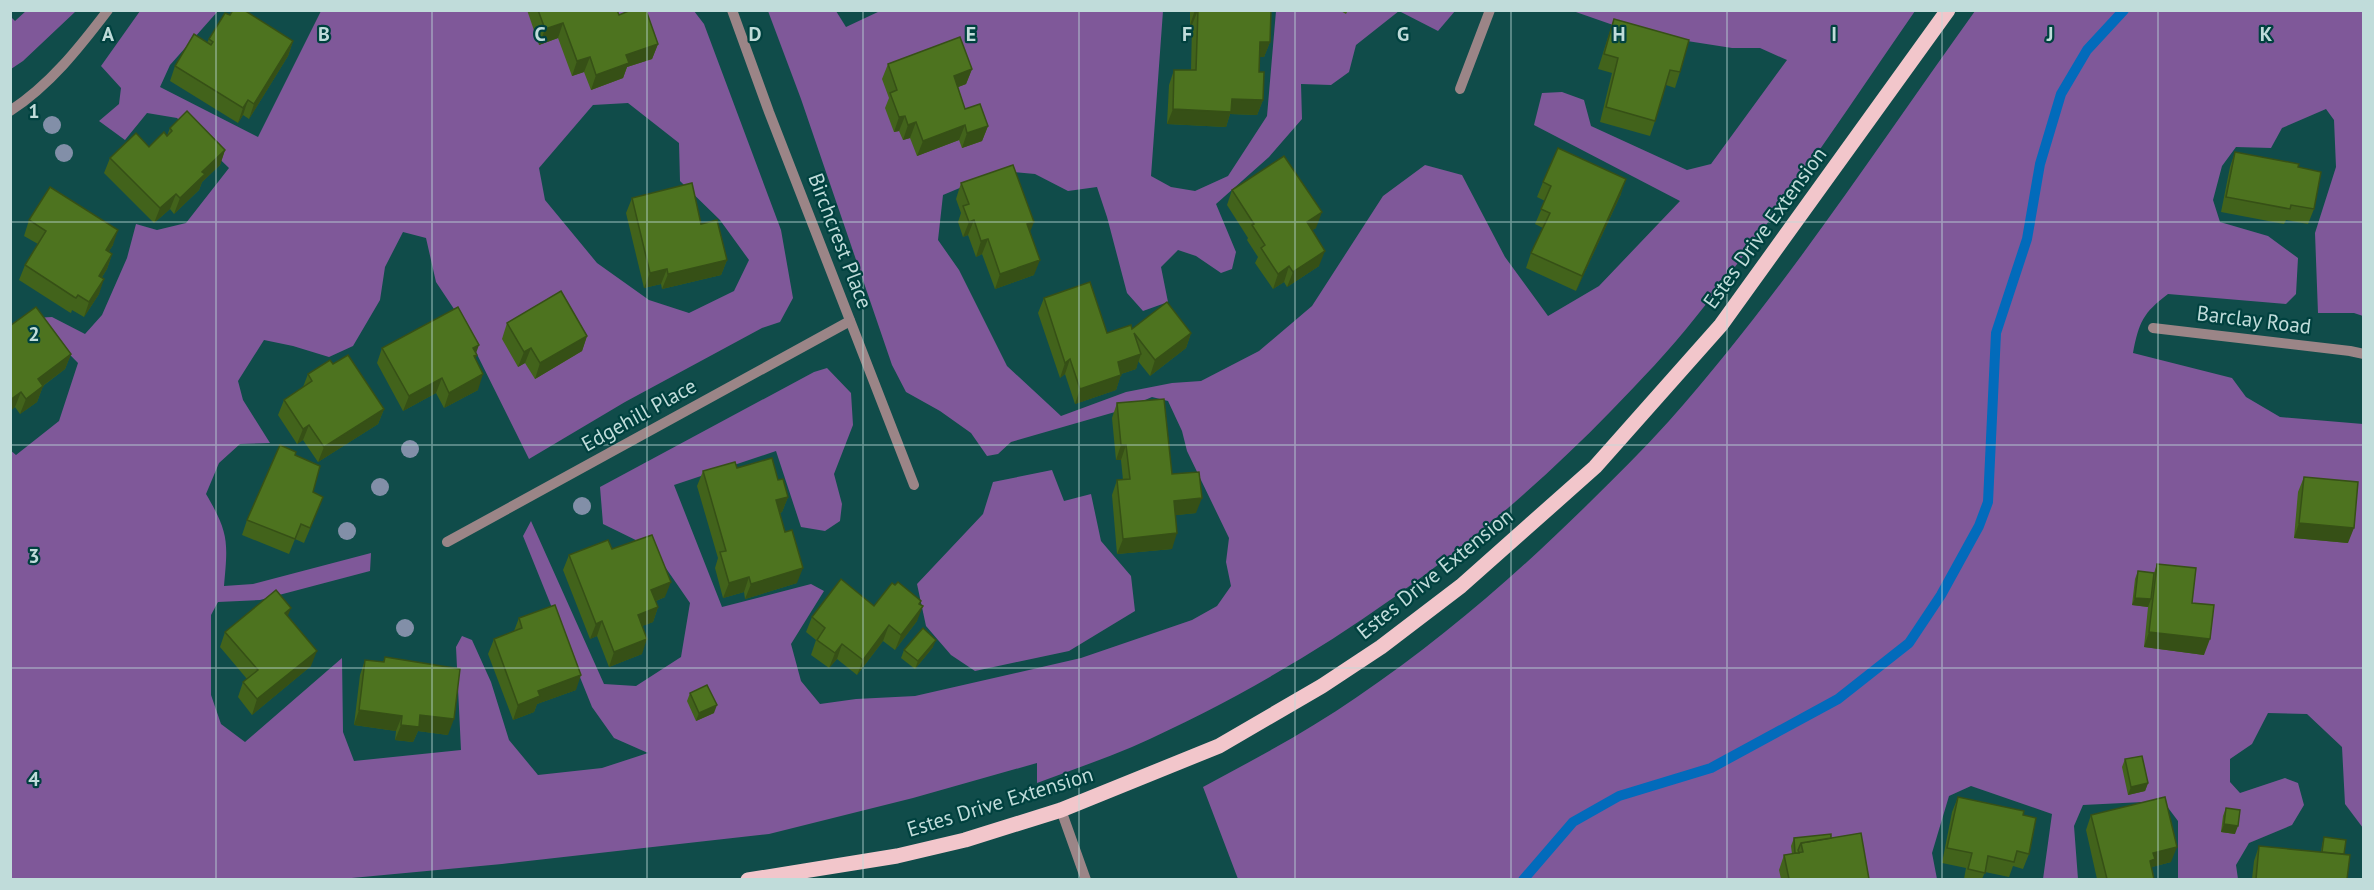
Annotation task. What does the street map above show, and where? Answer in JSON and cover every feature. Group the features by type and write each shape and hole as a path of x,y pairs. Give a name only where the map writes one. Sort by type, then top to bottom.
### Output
{"main road":[{"name":"Estes Drive Extension","path":"748,879 897,856 965,840 1061,810 1219,746 1322,686 1381,647 1461,586 1595,467 1721,325 1948,10"}],"street":[{"path":"10,111 27,100 74,55 108,10"},
{"name":"Birchcrest Place","path":"732,10 914,485"},
{"path":"1460,89 1490,10"},
{"name":"Edgehill Place","path":"447,542 850,321"},
{"name":"Barclay Road","path":"2153,328 2364,354"},
{"name":"Barclay Road","path":"2350,351 2364,350"},
{"path":"1061,810 1086,879"}],"shaded area":[{"path":"27,10 76,11 23,61 11,69 11,17 15,21"},
{"path":"1455,10 1438,31 1399,11"},
{"path":"140,11 218,11 170,65 160,87 258,137 321,11 694,11 704,24 781,230 793,298 780,322 762,328 625,402 529,459 456,312 436,282 426,238 403,232 385,267 380,300 353,346 329,357 264,340 238,381 243,400 270,443 240,444 219,463 206,494 219,519 225,538 224,586 253,584 371,553 370,571 260,600 218,602 211,615 211,695 221,724 245,742 342,658 343,732 354,761 461,750 456,647 462,636 472,640 491,682 509,740 538,775 602,768 648,753 614,738 592,707 523,536 531,521 604,684 636,686 681,657 690,603 652,548 603,524 600,487 814,372 827,368 851,393 853,425 834,474 842,504 840,521 825,531 801,527 776,451 674,485 722,607 811,584 824,591 791,644 801,681 820,704 856,699 915,696 1081,658 1192,620 1217,606 1231,586 1226,562 1229,538 1187,451 1182,431 1168,401 1152,397 1122,410 1011,442 998,454 987,456 971,433 940,411 906,392 892,365 801,99 768,11 836,11 846,27 880,11 1163,11 1151,176 1171,187 1195,191 1228,176 1267,116 1276,11 1399,11 1356,45 1349,72 1331,85 1301,84 1302,119 1269,157 1216,204 1236,252 1232,269 1221,273 1196,256 1178,250 1161,267 1168,302 1143,311 1127,293 1097,187 1068,191 1035,174 1000,171 943,195 938,240 959,270 1007,366 1061,416 1126,392 1172,383 1201,381 1259,351 1312,306 1383,196 1425,165 1462,175 1505,257 1548,316 1599,286 1680,201 1534,125 1542,93 1562,92 1584,100 1591,126 1687,170 1711,164 1787,60 1760,48 1732,48 1636,33 1573,11 1915,11 1753,243 1675,342 1611,411 1504,512 1447,558 1388,602 1327,643 1264,681 1132,747 1037,783 1037,763 913,798 769,834 502,864 341,879 11,879 10,450 16,455 59,421 78,363 34,318 52,317 85,334 102,315 127,258 136,224 157,230 186,223 229,168 177,118 147,113 125,140 99,121 119,104 121,88 101,66","holes":["628,103 679,143 680,181 720,220 749,260 734,291 689,313 649,300 597,263 545,200 539,168 593,105"]},
{"path":"1975,11 2363,11 2363,316 2354,313 2318,313 2315,233 2336,167 2334,120 2326,109 2282,128 2271,148 2236,147 2222,166 2213,200 2220,222 2268,236 2298,258 2296,294 2286,304 2168,294 2143,319 2137,333 2133,353 2232,378 2246,397 2280,417 2363,424 2363,828 2345,804 2342,747 2307,714 2268,713 2252,744 2230,759 2230,782 2240,793 2285,778 2298,783 2304,805 2292,825 2249,843 2236,865 2238,879 2178,879 2178,821 2163,801 2083,805 2074,826 2078,879 2043,879 2052,814 1971,786 1949,796 1932,853 1937,879 1238,879 1203,787 1320,721 1388,676 1448,630 1533,557 1629,463 1711,373 1751,323"},
{"path":"1052,470 1064,501 1091,494 1101,541 1131,576 1135,611 1069,651 975,671 951,655 926,626 917,584 983,514 993,482"}],"building":[{"path":"233,10 244,10 293,41 254,104 248,100 243,108 175,66 194,34 211,45 213,42 209,39 225,13 230,15"},
{"path":"538,10 617,10 619,15 631,10 646,10 658,44 626,55 629,63 596,75 590,57 577,61 563,23 545,29"},
{"path":"1198,10 1271,10 1270,42 1260,42 1259,72 1264,72 1263,100 1232,99 1231,112 1173,109 1174,70 1196,70"},
{"path":"1614,19 1689,40 1680,72 1670,70 1655,121 1606,107 1618,58 1604,54"},
{"path":"960,37 972,69 954,76 965,109 980,104 988,126 967,133 965,125 923,141 916,122 908,125 905,116 899,117 890,93 897,90 888,64"},
{"path":"187,111 225,150 202,172 205,174 180,198 176,194 160,208 110,158 136,133 149,147 164,132 167,136 172,131 170,128"},
{"path":"1558,148 1626,179 1582,276 1531,253 1550,213 1541,209 1551,186 1543,182"},
{"path":"2235,152 2299,164 2298,167 2321,172 2314,209 2291,205 2290,209 2226,197"},
{"path":"1284,156 1322,212 1307,222 1325,251 1293,272 1289,266 1278,274 1261,248 1265,245 1252,225 1254,224 1232,190"},
{"path":"1013,165 1034,222 1027,224 1040,260 1000,274 988,239 981,241 974,220 969,222 963,206 969,204 961,183"},
{"path":"692,183 701,224 717,220 727,260 668,274 667,269 650,273 632,198"},
{"path":"50,187 118,230 106,250 112,254 99,276 104,279 89,302 78,295 74,297 25,265 46,231 29,220"},
{"path":"1090,282 1107,333 1131,325 1132,329 1167,302 1191,333 1155,360 1134,333 1141,354 1118,362 1121,375 1080,389 1070,359 1065,363 1044,298"},
{"path":"561,291 587,336 540,363 531,348 524,352 507,323"},
{"path":"36,307 71,354 38,379 43,386 26,399 21,392 10,400 10,326"},
{"path":"458,307 479,345 473,348 477,355 474,356 483,374 449,393 442,378 409,396 382,348"},
{"path":"348,355 384,409 324,447 309,425 303,429 284,400 312,381 308,374 330,360 333,364"},
{"path":"1164,399 1172,474 1199,472 1202,498 1174,501 1177,533 1123,539 1117,480 1130,479 1126,445 1121,445 1117,403"},
{"path":"280,445 296,452 295,455 320,466 313,492 323,497 310,528 301,524 295,539 247,520"},
{"path":"772,458 778,480 783,479 788,497 776,500 785,532 792,530 803,568 751,584 749,577 729,583 720,552 726,551 703,471 735,462 737,468"},
{"path":"2304,477 2358,482 2354,528 2299,523"},
{"path":"652,535 671,582 651,590 658,607 638,615 647,639 614,652 602,621 596,624 569,555 608,540 612,549"},
{"path":"2157,564 2196,568 2192,603 2214,605 2210,639 2149,632"},
{"path":"2138,571 2154,573 2151,599 2135,598"},
{"path":"841,579 874,606 892,583 895,585 898,582 921,601 919,604 923,606 901,635 889,625 863,660 842,644 835,653 817,640 825,628 812,617"},
{"path":"276,590 291,608 285,613 317,651 257,699 243,682 258,670 225,632"},
{"path":"555,605 581,675 538,691 540,696 518,705 494,639 522,628 519,618"},
{"path":"923,628 936,640 918,661 904,650"},
{"path":"385,657 460,669 454,719 420,715 419,727 401,725 402,716 359,710 365,660 384,662"},
{"path":"707,685 717,705 699,713 690,693"},
{"path":"2142,756 2148,783 2131,787 2125,759"},
{"path":"1958,797 2024,811 2023,815 2036,818 2029,854 2017,851 2014,862 1988,856 1985,873 1968,869 1972,853 1947,848"},
{"path":"2165,797 2177,847 2153,853 2155,859 2150,861 2154,879 2107,879 2091,815"},
{"path":"2226,808 2240,810 2238,826 2224,824"},
{"path":"1861,833 1869,879 1789,879 1784,855 1803,852 1801,843"},
{"path":"1831,834 1831,838 1801,843 1799,853 1795,853 1794,838"},
{"path":"2324,837 2346,840 2344,854 2322,852"},
{"path":"2259,846 2350,855 2347,879 2256,879"}],"waterway":[{"path":"1523,880 1573,822 1619,796 1711,768 1838,699 1909,643 1941,595 1979,526 1988,502 1996,333 2027,239 2040,164 2061,94 2087,50 2124,10"}]}
